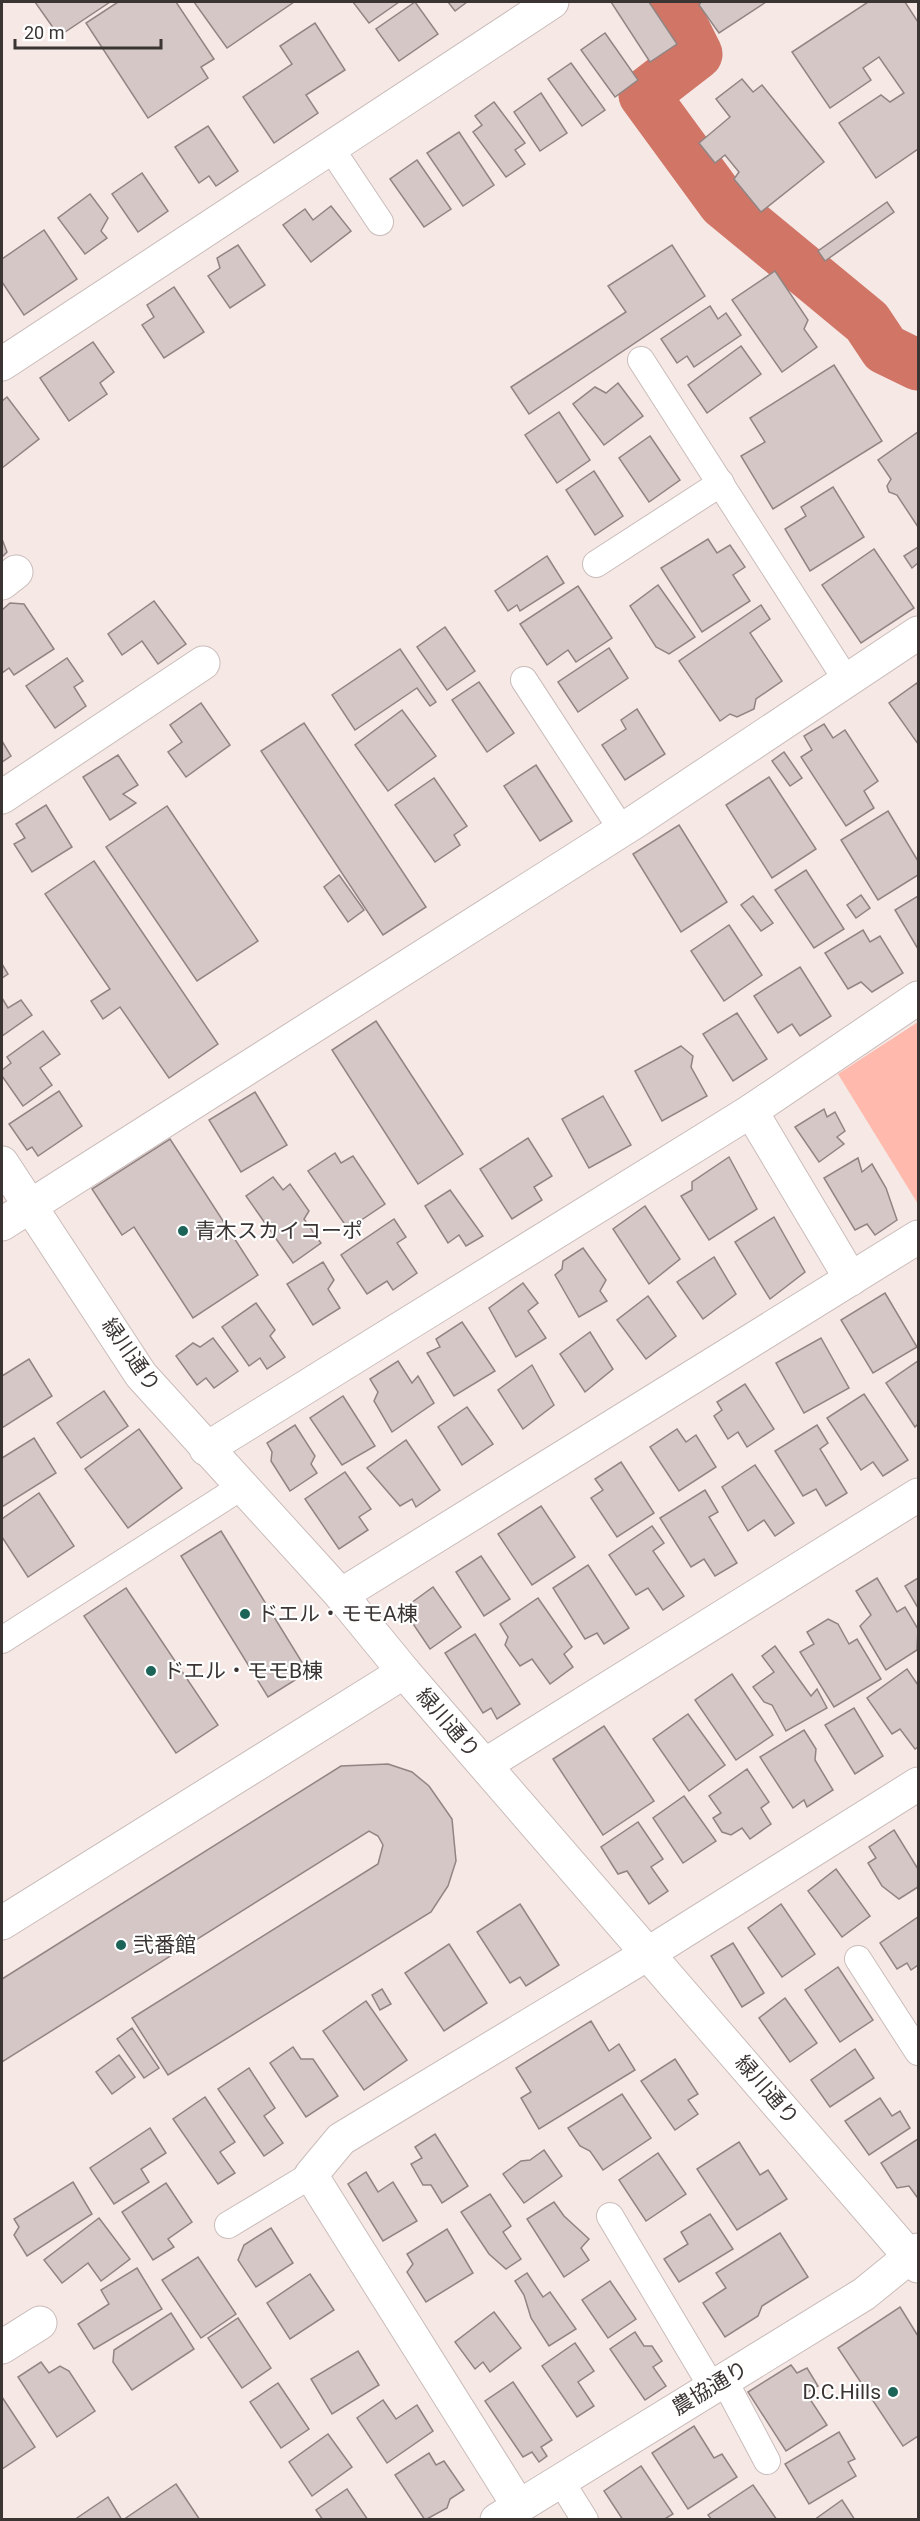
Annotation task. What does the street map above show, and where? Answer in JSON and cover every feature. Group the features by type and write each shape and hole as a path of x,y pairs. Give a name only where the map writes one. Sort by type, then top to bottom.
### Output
{"street":[{"path":"2,364 552,2"},
{"path":"2,1224 622,830 918,633"},
{"path":"2,797 203,663"},
{"path":"206,1449 751,1111 918,998"},
{"path":"751,1111 851,1279"},
{"name":"緑川通り","path":"2,1163 141,1375 341,1595 404,1672 916,2257"},
{"path":"341,1595 918,1237"},
{"path":"485,1765 918,1495"},
{"path":"2,1923 404,1672"},
{"path":"507,2512 311,2175 341,2139 649,1953 918,1784"},
{"name":"農協通り","path":"507,2512 864,2294 916,2257"},
{"path":"2,2347 40,2323"}],"lane":[{"path":"330,147 380,222"},
{"path":"641,360 847,681"},
{"path":"596,564 721,483"},
{"path":"524,680 622,830"},
{"path":"2,1640 241,1487"},
{"path":"858,1959 918,2052"},
{"path":"228,2225 311,2175"},
{"path":"610,2216 767,2461"},
{"path":"560,2480 585,2520"}],"shaded area":[{"path":"918,1022 918,1204 838,1074"}],"building":[{"path":"35,2 110,2 59,36"},
{"path":"118,2 176,2 214,59 201,67 208,78 148,118 86,23"},
{"path":"194,2 294,2 227,48"},
{"path":"353,2 399,2 369,23"},
{"path":"415,2 438,34 399,61 376,29"},
{"path":"448,2 467,2 455,11"},
{"path":"611,2 649,2 677,44 650,62"},
{"path":"701,2 766,2 719,33 699,5"},
{"path":"868,2 905,2 918,22 918,149 876,178 839,123 881,95 890,102 904,93 879,57 863,68 871,80 830,108 792,52"},
{"path":"315,23 345,70 306,95 318,113 274,143 243,97 292,64 280,46"},
{"path":"605,33 638,80 615,97 581,50"},
{"path":"571,63 605,110 582,126 548,79"},
{"path":"742,79 753,92 762,85 824,162 761,212 734,179 739,172 725,155 715,163 699,143 730,117 716,99"},
{"path":"541,93 567,133 540,151 514,112"},
{"path":"494,102 525,143 515,150 525,164 506,177 473,132 482,125 475,116"},
{"path":"208,126 238,171 216,186 209,176 199,183 175,147"},
{"path":"459,132 494,185 463,206 427,153"},
{"path":"417,160 451,209 424,227 390,179"},
{"path":"142,173 168,211 138,232 112,194"},
{"path":"90,194 108,218 101,231 107,238 85,254 58,218"},
{"path":"887,202 894,212 825,261 818,251"},
{"path":"331,206 351,231 311,262 283,225 305,209 313,220"},
{"path":"44,230 77,279 24,315 2,282 2,259"},
{"path":"238,245 265,285 230,308 208,276 220,268 217,258"},
{"path":"672,245 705,296 529,414 511,387 626,312 608,286"},
{"path":"775,271 808,320 804,329 817,347 782,372 732,300"},
{"path":"174,287 204,332 164,358 142,325 154,317 147,305"},
{"path":"710,306 718,319 726,313 741,335 694,367 687,356 677,363 661,339"},
{"path":"93,342 114,372 100,383 107,394 69,421 40,378"},
{"path":"741,346 761,374 707,413 688,385"},
{"path":"834,365 882,441 773,509 741,456 765,442 750,418"},
{"path":"618,383 643,416 604,445 573,404 595,387 606,393"},
{"path":"7,397 39,439 2,468 2,401"},
{"path":"559,412 590,460 557,483 525,435"},
{"path":"918,432 918,527 897,495 889,492 887,486 891,479 878,460"},
{"path":"650,436 680,480 649,502 619,458"},
{"path":"594,471 623,516 595,535 566,490"},
{"path":"833,487 864,537 810,571 785,529 806,516 801,507"},
{"path":"2,539 7,552 2,557"},
{"path":"708,539 717,553 730,545 745,567 733,575 750,601 702,632 661,568"},
{"path":"918,547 918,563 912,568 904,556"},
{"path":"874,549 914,608 861,643 822,585"},
{"path":"547,556 564,583 520,611 517,605 508,611 495,591"},
{"path":"658,585 695,637 669,654 656,647 630,606"},
{"path":"578,586 612,638 576,662 568,650 547,665 520,624"},
{"path":"154,601 186,644 158,664 142,641 122,655 108,634"},
{"path":"10,603 24,604 54,649 14,675 9,668 2,673 2,610"},
{"path":"761,605 770,619 750,633 782,681 756,699 754,709 737,717 730,714 720,721 679,661"},
{"path":"445,627 475,671 447,690 417,647"},
{"path":"609,648 628,678 578,712 558,682"},
{"path":"400,649 436,702 430,706 417,688 355,730 332,695"},
{"path":"67,658 83,681 74,687 86,706 55,728 26,686"},
{"path":"479,682 514,733 487,752 452,700"},
{"path":"917,683 918,686 918,744 889,703"},
{"path":"201,703 230,745 186,777 168,752 182,742 170,725"},
{"path":"637,709 665,754 625,780 602,745 626,729 621,720"},
{"path":"402,710 436,756 388,791 355,745"},
{"path":"304,723 426,907 383,935 261,751"},
{"path":"824,724 833,738 845,730 878,781 864,791 874,808 846,826 801,757 812,750 804,736"},
{"path":"2,741 11,756 2,762"},
{"path":"784,752 802,778 790,786 772,761"},
{"path":"118,755 138,785 123,794 136,803 110,820 83,777"},
{"path":"536,765 572,821 540,841 504,786"},
{"path":"769,777 816,849 772,878 726,805"},
{"path":"434,778 467,826 454,835 460,845 435,862 395,805"},
{"path":"46,805 72,847 32,872 14,844 25,838 16,824"},
{"path":"167,806 258,941 197,981 106,847"},
{"path":"888,811 918,861 918,875 878,900 841,840"},
{"path":"679,825 727,902 681,932 633,854"},
{"path":"94,861 218,1044 169,1078 120,1007 103,1019 91,1001 110,989 45,894"},
{"path":"806,870 844,929 814,948 775,890"},
{"path":"339,875 364,910 348,922 324,887"},
{"path":"861,895 870,908 856,918 847,905"},
{"path":"753,896 773,923 761,931 741,905"},
{"path":"918,896 918,949 895,910"},
{"path":"729,925 762,975 724,1001 691,951"},
{"path":"863,930 870,942 880,936 903,973 872,992 861,982 848,989 825,953"},
{"path":"2,964 8,974 2,978"},
{"path":"800,967 831,1016 800,1036 792,1024 778,1033 754,996"},
{"path":"2,998 8,1008 21,1000 32,1015 2,1036"},
{"path":"737,1013 767,1059 733,1081 703,1034"},
{"path":"376,1021 463,1154 418,1184 332,1050"},
{"path":"43,1031 60,1054 40,1068 52,1085 23,1106 2,1076 2,1070 11,1063 7,1057"},
{"path":"681,1046 693,1056 691,1067 707,1096 662,1121 635,1071"},
{"path":"59,1091 82,1126 38,1156 32,1147 27,1150 9,1124"},
{"path":"255,1092 287,1145 241,1172 209,1120"},
{"path":"603,1096 631,1145 589,1168 562,1119"},
{"path":"824,1109 827,1117 835,1112 845,1131 837,1137 844,1144 819,1162 795,1127"},
{"path":"528,1138 552,1176 534,1187 542,1200 512,1219 480,1169"},
{"name":"青木スカイコーポ","path":"170,1139 258,1275 193,1318 134,1227 122,1235 92,1189"},
{"path":"335,1153 341,1163 353,1156 385,1204 348,1229 308,1171"},
{"path":"729,1157 757,1209 709,1240 681,1196 692,1190 692,1182"},
{"path":"858,1158 862,1172 872,1164 886,1188 897,1220 875,1235 867,1224 855,1230 824,1178"},
{"path":"273,1177 283,1190 290,1184 309,1211 304,1219 321,1243 293,1263 246,1196"},
{"path":"450,1190 483,1236 466,1246 459,1235 448,1243 425,1206"},
{"path":"645,1206 680,1259 649,1284 613,1229"},
{"path":"774,1217 805,1272 770,1299 735,1242"},
{"path":"394,1219 406,1237 397,1243 417,1273 393,1290 387,1281 367,1294 341,1255"},
{"path":"583,1248 606,1280 600,1291 607,1301 579,1317 555,1275 562,1269 563,1261"},
{"path":"714,1257 736,1294 703,1319 677,1282"},
{"path":"323,1262 334,1280 328,1289 340,1308 313,1325 287,1284"},
{"path":"523,1283 538,1303 528,1311 546,1338 516,1357 489,1308"},
{"path":"885,1293 917,1347 873,1373 841,1320"},
{"path":"648,1296 676,1336 646,1359 617,1320"},
{"path":"256,1303 275,1330 270,1336 285,1357 267,1369 260,1358 249,1366 222,1327"},
{"path":"462,1322 495,1371 454,1396 427,1353 440,1347 436,1339"},
{"path":"590,1332 613,1369 585,1392 560,1354"},
{"path":"213,1338 238,1371 214,1388 206,1378 197,1385 176,1356 193,1343 200,1347"},
{"path":"821,1338 849,1388 804,1413 776,1363"},
{"path":"29,1359 52,1396 2,1428 2,1376"},
{"path":"398,1361 412,1383 418,1376 434,1403 392,1432 374,1401 378,1392 370,1379"},
{"path":"918,1361 918,1424 915,1427 886,1383"},
{"path":"532,1365 554,1405 523,1429 498,1390"},
{"path":"745,1384 774,1429 747,1447 738,1432 728,1439 714,1416 722,1410 717,1402"},
{"path":"104,1391 128,1426 81,1458 57,1423"},
{"path":"864,1394 908,1460 883,1476 873,1462 861,1470 827,1418"},
{"path":"343,1396 375,1446 342,1465 310,1418"},
{"path":"467,1407 493,1444 462,1465 438,1427"},
{"path":"295,1425 315,1456 311,1464 317,1473 290,1491 271,1461 272,1452 267,1443"},
{"path":"817,1425 828,1443 820,1449 847,1493 826,1506 816,1489 803,1496 775,1451"},
{"path":"139,1429 182,1488 128,1528 85,1469"},
{"path":"677,1429 686,1442 696,1435 716,1467 679,1491 650,1447"},
{"path":"34,1438 56,1473 2,1507 2,1458"},
{"path":"406,1440 440,1490 416,1507 412,1499 400,1506 367,1468"},
{"path":"621,1462 654,1513 617,1537 591,1498 603,1490 595,1479"},
{"path":"755,1465 794,1523 775,1536 764,1520 748,1531 722,1487"},
{"path":"345,1472 371,1509 359,1517 368,1530 339,1549 305,1499"},
{"path":"705,1490 718,1512 709,1517 737,1563 715,1576 704,1559 691,1567 660,1518"},
{"path":"39,1493 74,1546 28,1577 2,1537 2,1519"},
{"path":"541,1506 575,1557 532,1585 498,1534"},
{"path":"652,1526 664,1543 653,1551 684,1596 663,1610 648,1588 636,1595 609,1555"},
{"name":"ドエル・モモA棟","path":"221,1531 308,1672 268,1697 181,1556"},
{"path":"481,1556 510,1599 484,1616 456,1572"},
{"path":"588,1565 629,1628 604,1644 597,1633 585,1639 553,1588"},
{"path":"877,1578 897,1612 905,1607 918,1629 917,1650 886,1670 860,1626 871,1615 856,1591"},
{"path":"918,1578 918,1608 905,1586"},
{"path":"433,1587 461,1627 430,1649 403,1609"},
{"name":"ドエル・モモB棟","path":"126,1588 218,1725 176,1753 84,1616"},
{"path":"538,1598 572,1647 564,1654 573,1667 550,1684 532,1659 520,1666 505,1645 508,1637 500,1624"},
{"path":"828,1619 838,1624 849,1644 857,1639 881,1679 834,1707 800,1652 814,1644 807,1632"},
{"path":"475,1634 520,1704 497,1719 491,1708 483,1713 445,1653"},
{"path":"775,1646 811,1696 817,1689 827,1708 786,1731 772,1705 764,1702 753,1687 774,1672 762,1656"},
{"path":"907,1669 918,1685 918,1747 915,1749 900,1729 892,1734 867,1698"},
{"path":"732,1674 773,1735 736,1760 695,1700"},
{"path":"854,1708 883,1756 855,1774 825,1725"},
{"path":"688,1714 725,1765 689,1791 653,1739"},
{"path":"604,1726 654,1801 603,1835 553,1759"},
{"path":"804,1730 816,1749 815,1760 833,1790 807,1807 804,1800 793,1808 760,1757"},
{"name":"弐番館","path":"388,1764 412,1772 429,1786 452,1819 456,1861 448,1886 431,1912 168,2075 132,2018 378,1864 383,1845 378,1836 369,1831 2,2062 2,1979 341,1766"},
{"path":"747,1769 769,1802 761,1808 771,1824 750,1839 742,1828 731,1835 722,1832 713,1818 721,1813 709,1796"},
{"path":"684,1796 716,1841 683,1863 653,1818"},
{"path":"638,1822 663,1859 651,1867 668,1891 649,1904 627,1871 618,1874 601,1847"},
{"path":"894,1830 918,1869 918,1887 899,1899 882,1886 868,1863 876,1858 869,1847"},
{"path":"836,1869 870,1916 842,1937 808,1891"},
{"path":"520,1904 559,1965 526,1986 520,1977 510,1983 477,1932"},
{"path":"781,1904 815,1954 782,1977 748,1928"},
{"path":"918,1917 918,1965 911,1970 907,1963 897,1969 880,1943"},
{"path":"733,1943 764,1993 742,2007 711,1956"},
{"path":"449,1944 487,2003 444,2031 405,1973"},
{"path":"838,1967 873,2020 840,2042 805,1990"},
{"path":"382,1989 391,2004 380,2010 372,1995"},
{"path":"785,1998 817,2043 790,2062 759,2018"},
{"path":"366,2001 407,2060 364,2090 323,2031"},
{"path":"591,2021 609,2051 619,2044 635,2070 539,2129 521,2098 531,2092 516,2068"},
{"path":"132,2028 159,2068 144,2078 117,2039"},
{"path":"293,2047 301,2059 313,2059 338,2096 306,2117 270,2063"},
{"path":"855,2049 874,2078 830,2107 811,2080"},
{"path":"119,2055 135,2077 112,2094 96,2072"},
{"path":"675,2059 698,2094 688,2100 698,2114 675,2130 641,2081"},
{"path":"249,2068 275,2108 264,2116 283,2143 264,2156 218,2089"},
{"path":"622,2094 651,2138 603,2170 590,2151 580,2146 568,2128"},
{"path":"205,2097 235,2142 220,2152 235,2173 218,2184 173,2119"},
{"path":"880,2098 892,2116 900,2111 910,2128 869,2155 845,2121"},
{"path":"150,2128 166,2153 141,2169 149,2182 114,2204 90,2168"},
{"path":"435,2134 468,2186 442,2203 431,2185 423,2185 411,2164 422,2158 415,2147"},
{"path":"918,2139 917,2197 909,2186 897,2188 881,2163"},
{"path":"739,2142 760,2175 768,2170 787,2199 737,2230 697,2169"},
{"path":"544,2150 562,2176 524,2203 503,2174 521,2161 530,2160"},
{"path":"658,2153 686,2194 646,2221 619,2180"},
{"path":"366,2172 378,2192 393,2182 417,2221 383,2241 348,2184"},
{"path":"73,2182 92,2214 27,2256 14,2235 19,2227 14,2219"},
{"path":"166,2183 192,2222 168,2239 174,2247 153,2260 122,2212"},
{"path":"490,2194 511,2226 503,2232 521,2259 506,2269 489,2254 461,2212"},
{"path":"554,2202 564,2216 589,2239 581,2248 589,2260 564,2277 527,2219"},
{"path":"710,2214 733,2249 679,2282 664,2259 688,2244 681,2232"},
{"path":"99,2218 130,2259 101,2281 88,2263 62,2283 44,2260"},
{"path":"271,2228 293,2263 256,2287 238,2260 244,2245"},
{"path":"447,2229 473,2273 426,2302 407,2272 413,2264 407,2254"},
{"path":"780,2233 808,2277 762,2306 758,2316 725,2337 703,2303 726,2288 716,2273"},
{"path":"198,2257 236,2314 201,2338 162,2280"},
{"path":"137,2268 162,2309 94,2349 78,2324 109,2304 101,2290"},
{"path":"527,2273 543,2297 550,2292 576,2329 549,2346 531,2318 524,2295 515,2281"},
{"path":"310,2274 334,2310 290,2339 267,2303"},
{"path":"610,2281 636,2319 608,2338 582,2300"},
{"name":"D.C.Hills","path":"900,2307 918,2336 918,2436 903,2446 838,2348"},
{"path":"494,2312 521,2348 490,2372 483,2362 475,2369 455,2342"},
{"path":"171,2313 194,2349 132,2390 113,2362 114,2350"},
{"path":"238,2318 271,2368 242,2388 208,2338"},
{"path":"635,2332 644,2346 652,2346 662,2361 653,2367 666,2386 645,2400 610,2349"},
{"path":"575,2343 594,2371 578,2382 594,2406 577,2417 542,2366"},
{"path":"358,2351 379,2385 332,2414 311,2379"},
{"path":"41,2362 49,2373 60,2366 69,2371 95,2411 57,2437 18,2377"},
{"path":"791,2365 797,2373 807,2368 818,2386 806,2393 827,2425 786,2451 748,2392"},
{"path":"513,2382 552,2440 541,2447 547,2456 539,2462 532,2452 523,2457 485,2401"},
{"path":"278,2383 309,2429 281,2448 250,2402"},
{"path":"2,2397 35,2447 2,2469"},
{"path":"383,2400 396,2419 417,2405 433,2431 387,2463 357,2418"},
{"path":"694,2426 714,2458 722,2454 737,2477 688,2509 652,2453"},
{"path":"839,2432 855,2459 848,2462 856,2476 809,2504 785,2464"},
{"path":"328,2434 352,2467 312,2496 289,2462"},
{"path":"429,2453 436,2465 444,2461 464,2490 450,2499 447,2508 425,2520 395,2475"},
{"path":"641,2466 673,2514 663,2520 623,2520 604,2491"},
{"path":"176,2484 200,2520 123,2520"},
{"path":"753,2485 777,2520 712,2520 708,2515"},
{"path":"347,2489 368,2520 323,2520 316,2510"},
{"path":"108,2497 122,2520 74,2520"},
{"path":"842,2500 855,2520 814,2520"}],"waterway":[{"path":"671,2 697,54 644,95 723,203 867,322 885,349 918,365"}],"place":[{"name":"青木スカイコーポ","path":"183,1231"},
{"name":"ドエル・モモA棟","path":"245,1614"},
{"name":"ドエル・モモB棟","path":"151,1671"},
{"name":"弐番館","path":"121,1945"},
{"name":"D.C.Hills","path":"893,2392"}]}
